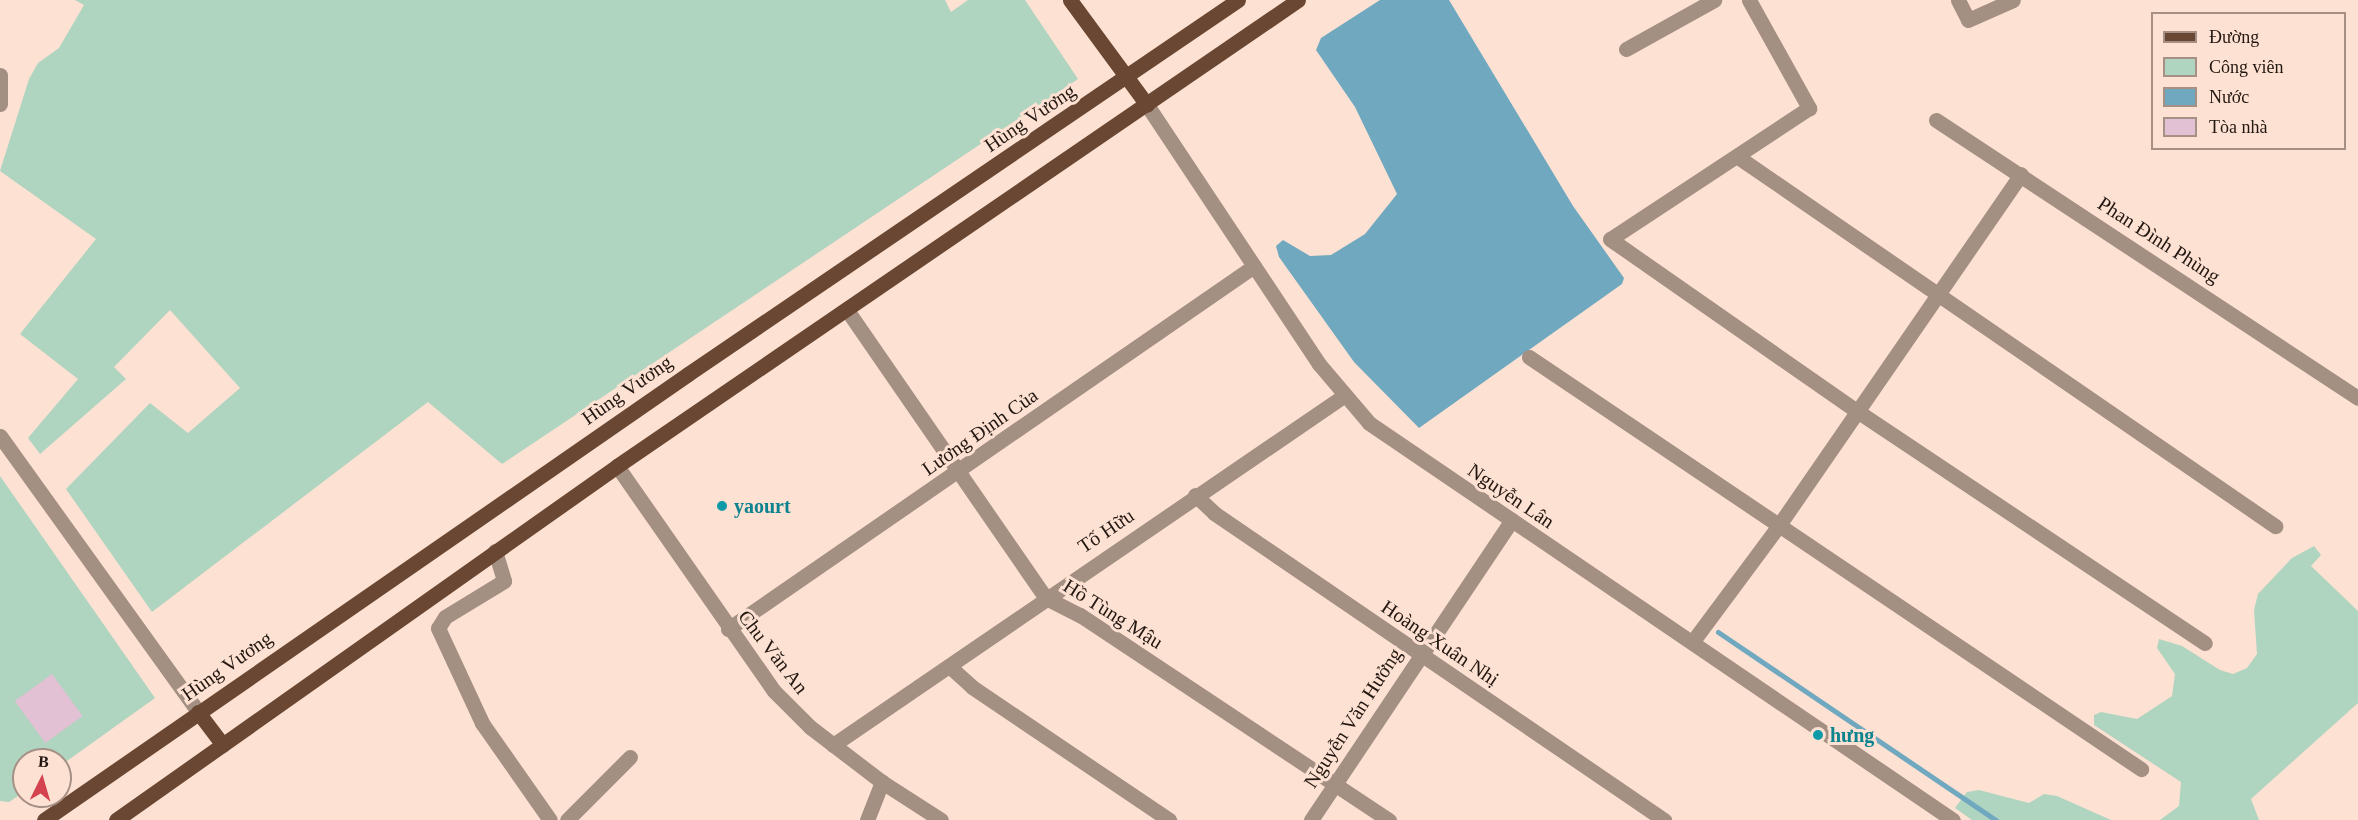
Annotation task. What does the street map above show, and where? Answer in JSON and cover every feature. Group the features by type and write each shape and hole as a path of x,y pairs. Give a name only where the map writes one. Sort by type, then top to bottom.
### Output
{"main road":[{"path":"1070,0 1128,76 1147,105"},
{"name":"Hùng Vương","path":"44,820 198,712 1238,0"},
{"path":"116,820 617,466 1298,0"},
{"path":"198,712 223,745"}],"street":[{"path":"1626,49 1714,0"},
{"path":"1749,0 1809,108 1738,157 1610,239 1857,411 2205,644"},
{"path":"1958,0 1968,20 2013,0"},
{"path":"0,75 0,104"},
{"name":"Nguyễn Lân","path":"1147,105 1319,364 1369,423 1693,641 1953,820"},
{"name":"Phan Đình Phùng","path":"1936,120 2358,398"},
{"path":"1738,157 2275,526"},
{"path":"1693,641 1779,525 2021,174"},
{"name":"Lương Định Của","path":"728,629 958,474 1254,266"},
{"name":"Hồ Tùng Mậu","path":"848,310 958,474 1046,598 1080,615 1389,820"},
{"path":"1529,357 2141,769"},
{"name":"Tố Hữu","path":"833,745 1195,495 1345,395"},
{"path":"0,436 198,712"},
{"name":"Chu Văn An","path":"617,466 728,629 774,692 833,745 882,782 941,820"},
{"name":"Hoàng Xuân Nhị","path":"1195,495 1214,513 1665,820"},
{"name":"Nguyễn Văn Hưởng","path":"1311,820 1419,654 1512,520"},
{"path":"495,551 504,581 445,617 438,628 482,723 550,820"},
{"path":"949,666 972,687 1169,820"},
{"path":"567,820 630,757"},
{"path":"867,820 882,782"}],"green space":[{"path":"75,0 945,0 951,12 968,0 1025,0 1078,79 502,464 428,402 152,612 66,489 150,403 188,433 240,388 170,310 114,367 126,379 40,454 28,438 78,379 20,334 96,239 0,171 29,79 38,63 59,48 84,5"},
{"path":"0,476 155,698 72,757 72,748 12,748 12,800 0,801"},
{"path":"2314,546 2321,555 2311,566 2358,611 2358,703 2251,799 2259,820 2160,820 2179,806 2181,782 2094,725 2094,715 2101,712 2137,719 2172,696 2175,674 2157,648 2159,639 2182,646 2220,670 2233,674 2247,668 2257,654 2254,610 2258,594 2292,558"},
{"path":"1979,790 2029,803 2044,794 2057,796 2111,820 1972,820 1955,808 1967,792"}],"water":[{"path":"1380,0 1449,0 1573,206 1624,278 1622,284 1419,428 1354,362 1279,257 1276,246 1283,240 1310,256 1331,255 1365,234 1397,194 1355,107 1316,50 1321,38"}],"building":[{"path":"52,674 83,716 45,743 15,701"}],"waterway":[{"path":"1718,632 1996,820"}],"place":[{"name":"yaourt","path":"722,506"},
{"name":"hưng","path":"1818,735"}]}
